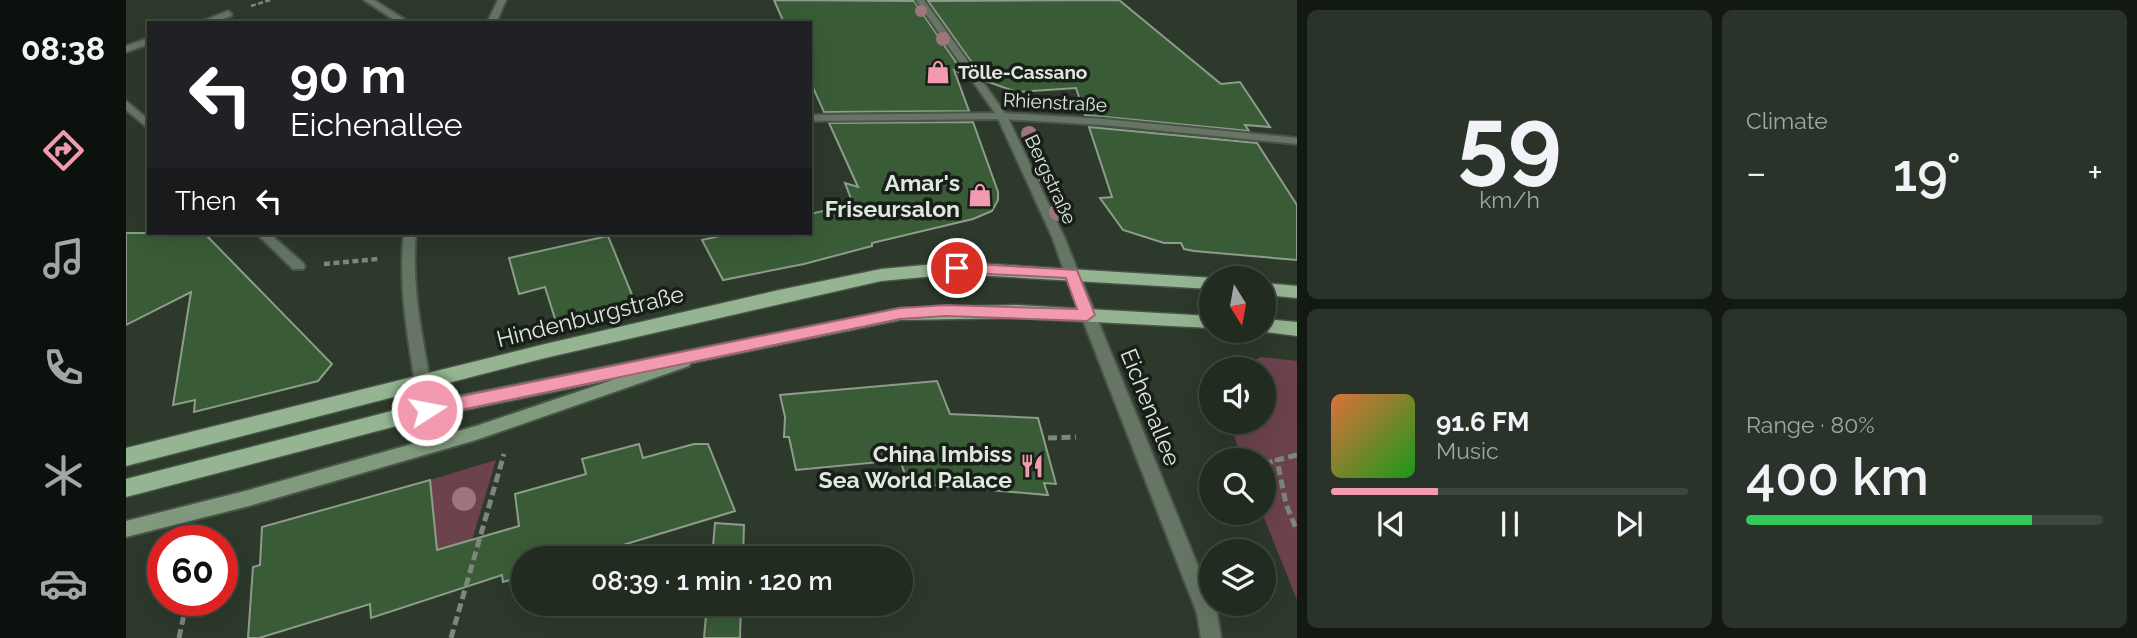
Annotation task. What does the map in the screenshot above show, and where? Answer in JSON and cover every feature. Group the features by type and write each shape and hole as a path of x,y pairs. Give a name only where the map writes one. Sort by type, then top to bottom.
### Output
{"main road":[{"name":"Hindenburgstraße","path":"126,457 779,296 881,275 957,268 1199,282"},
{"path":"1276,290 1297,292"},
{"path":"126,488 427,410 900,314 946,310 1199,321"},
{"path":"1276,327 1297,329"},
{"path":"126,529 241,500 476,433 707,355"}],"street":[{"path":"368,0 402,21"},
{"path":"492,21 502,0"},
{"name":"Bergstraße","path":"920,0 1002,116 1059,239 1072,274"},
{"path":"208,21 228,14"},
{"path":"126,49 147,42"},
{"path":"126,104 147,124"},
{"name":"Rhienstraße","path":"812,118 1002,116 1104,122 1297,141"},
{"path":"264,235 298,266"},
{"path":"410,235 406,256 411,310 427,410"},
{"name":"Eichenallee","path":"1072,274 1087,315 1110,363 1207,614 1211,638"}],"path":[{"path":"298,266 406,256"},
{"path":"1048,438 1076,437"},
{"path":"452,638 503,464 505,447"},
{"path":"1297,454 1277,460 1286,504 1297,531"},
{"path":"179,638 184,616"}],"shaded area":[{"path":"1276,359 1297,361 1297,600 1276,548 1276,539 1272,539 1267,525 1276,525 1276,448 1238,448 1234,434 1276,434"},
{"path":"496,460 472,540 437,550 430,480"}],"building":[{"path":"774,0 914,1 964,74 954,70 969,111 824,112 812,85 812,21 783,21"},
{"path":"1119,0 1221,84 1240,82 1270,127 1245,125 1249,131 1085,115 1076,88 1017,92 985,81 928,1"},
{"path":"973,122 998,192 998,200 992,211 973,219 872,243 872,246 804,264 723,280 702,240 724,235 812,235 812,214 853,204 845,183 858,187 829,123"},
{"path":"1089,127 1257,143 1297,205 1297,260 1194,251 1184,249 1181,243 1164,243 1123,230 1100,198 1112,197"},
{"path":"126,233 206,235 332,364 318,381 194,412 195,400 173,405 191,292 126,325"},
{"path":"608,236 635,302 556,322 545,287 519,294 509,258"},
{"path":"937,381 950,414 1038,418 1056,484 1044,483 1048,495 908,483 900,460 796,470 789,437 784,437 785,417 780,395"},
{"path":"639,444 643,458 694,444 708,444 735,511 620,546 511,546 511,580 503,582 502,575 371,618 370,604 259,638 248,638 253,567 260,565 262,527 430,480 437,550 519,526 515,494 586,474 582,459"},
{"path":"715,523 744,525 743,546 713,546"},
{"path":"706,616 741,616 740,638 704,638"}],"place":[{"name":"Tölle-Cassano","path":"938,72"},
{"name":"Amar's Friseursalon","path":"980,195"},
{"name":"China Imbiss Sea World Palace","path":"1032,466"}],"route":[{"path":"427,410 707,355 864,319 946,310 1087,315 1072,274 957,268"}]}
